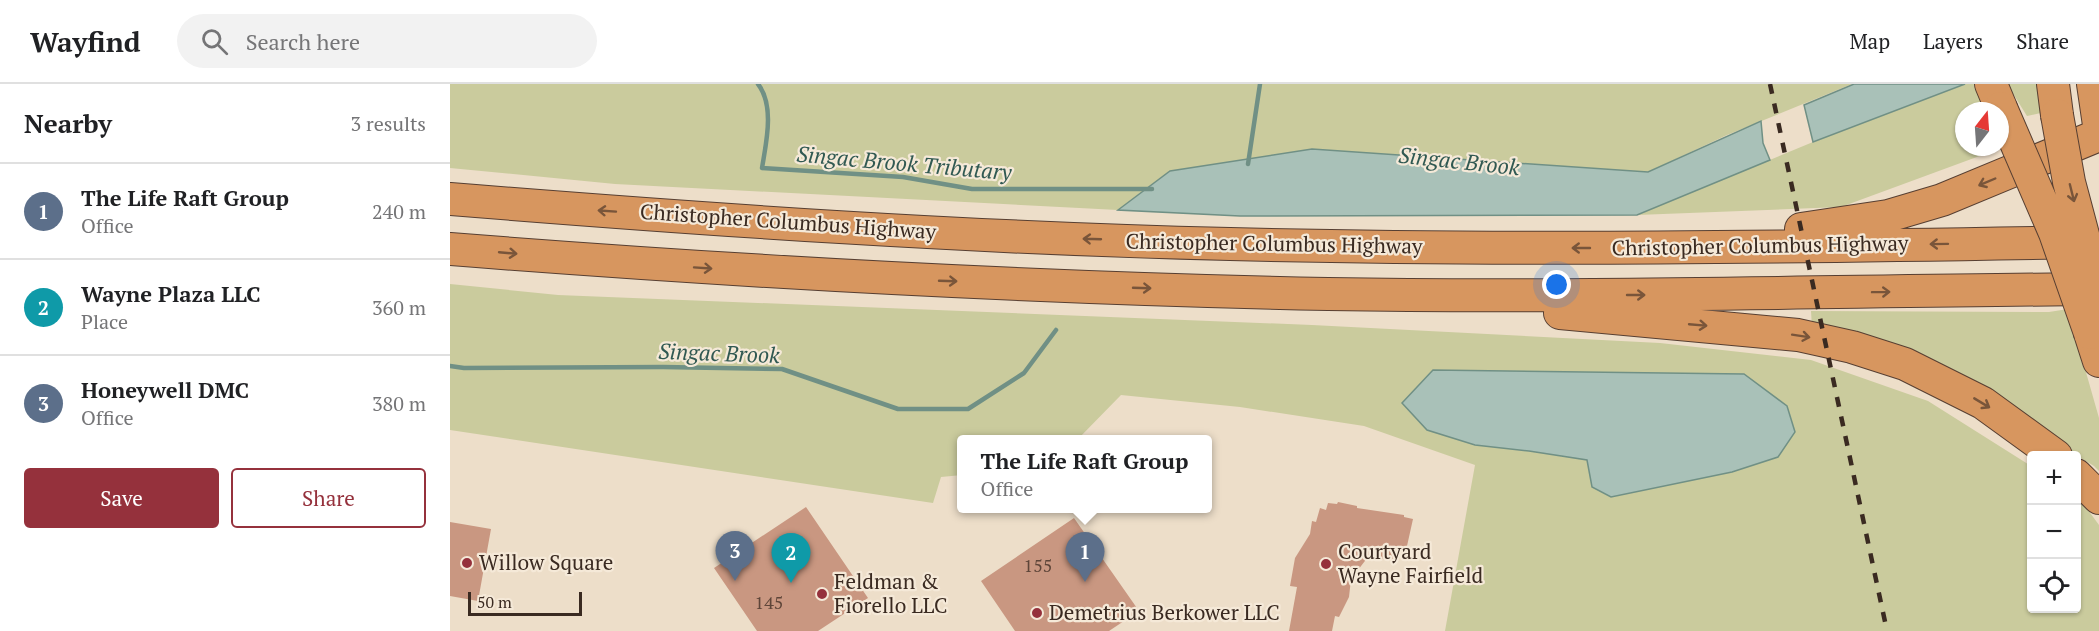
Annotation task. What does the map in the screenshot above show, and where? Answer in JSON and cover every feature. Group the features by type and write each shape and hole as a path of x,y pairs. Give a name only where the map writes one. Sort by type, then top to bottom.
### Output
{"highway":[{"path":"2053,84 2069,182 2099,295"},
{"path":"1996,96 2055,233 2095,347"},
{"path":"1681,248 1862,221 1916,209 2099,135"},
{"name":"Christopher Columbus Highway","path":"450,199 807,224 1108,240 1364,247 1681,248 2099,242"},
{"path":"450,249 889,279 1326,294 1718,294 2099,289"},
{"path":"1326,294 1743,329 1827,340 1880,355 1931,376 1983,403 2049,451"},
{"path":"2081,480 2099,498"}],"green space":[{"path":"450,84 1852,84 1727,135 1648,172 1312,149 1170,171 1118,210 615,184 450,168"},
{"path":"1965,84 1977,84 1985,102 1955,102 1955,156 1980,156 1841,207 1637,215 1813,142"},
{"path":"2007,84 2041,84 2045,112 2027,116"},
{"path":"450,284 558,295 1312,325 1660,343 1811,360 1928,401 2027,463 2027,613 2081,613 2081,500 2099,525 2099,631 1445,631 1475,465 1364,426 1240,407 1121,395 1082,435 957,435 957,475 941,477 933,503 450,430","holes":["1475,445 1778,457 1732,472 1611,497 1592,487 1587,460"]},
{"path":"2068,309 2099,418 2099,471 2081,458 2081,451 2069,451 1812,327 1811,311 2049,312"}],"water":[{"path":"1854,84 1965,84 1813,142 1804,105"},
{"path":"1761,121 1763,143 1770,160 1637,215 1240,216 1118,210 1170,171 1312,149 1648,172"},
{"path":"1433,370 1744,374 1787,406 1795,432 1778,457 1732,472 1611,497 1592,487 1587,460 1475,445 1427,430 1402,403"}],"building":[{"name":"Courtyard Wayne Fairfield","path":"1338,502 1357,506 1357,508 1404,515 1404,517 1413,519 1405,555 1397,554 1395,561 1368,557 1351,579 1349,597 1339,617 1335,616 1332,631 1289,631 1297,587 1290,586 1295,558 1310,534 1312,521 1316,522 1320,508 1326,510 1328,503 1337,504"},
{"path":"806,507 868,598 818,631 757,631 714,568"},
{"path":"1074,518 1139,611 1109,631 1015,631 981,581"},
{"name":"Willow Square","path":"450,522 491,529 478,601 450,596"}],"waterway":[{"name":"Singac Brook Tributary","path":"758,84 763,93 768,114 762,168 903,177 972,189 1152,189"},
{"path":"1248,164 1260,84"},
{"name":"Singac Brook","path":"450,366 464,368 782,369 898,409 968,409 1024,373 1056,330"}],"railway":[{"path":"1770,84 1887,631"}],"place":[{"name":"Willow Square","path":"467,563"},
{"name":"Courtyard Wayne Fairfield","path":"1326,564"},
{"name":"Honeywell DMC","path":"735,581"},
{"name":"The Life Raft Group","path":"1085,582"},
{"name":"Wayne Plaza LLC","path":"791,583"},
{"name":"Feldman & Fiorello LLC","path":"822,594"},
{"name":"Demetrius Berkower LLC","path":"1037,613"}]}
